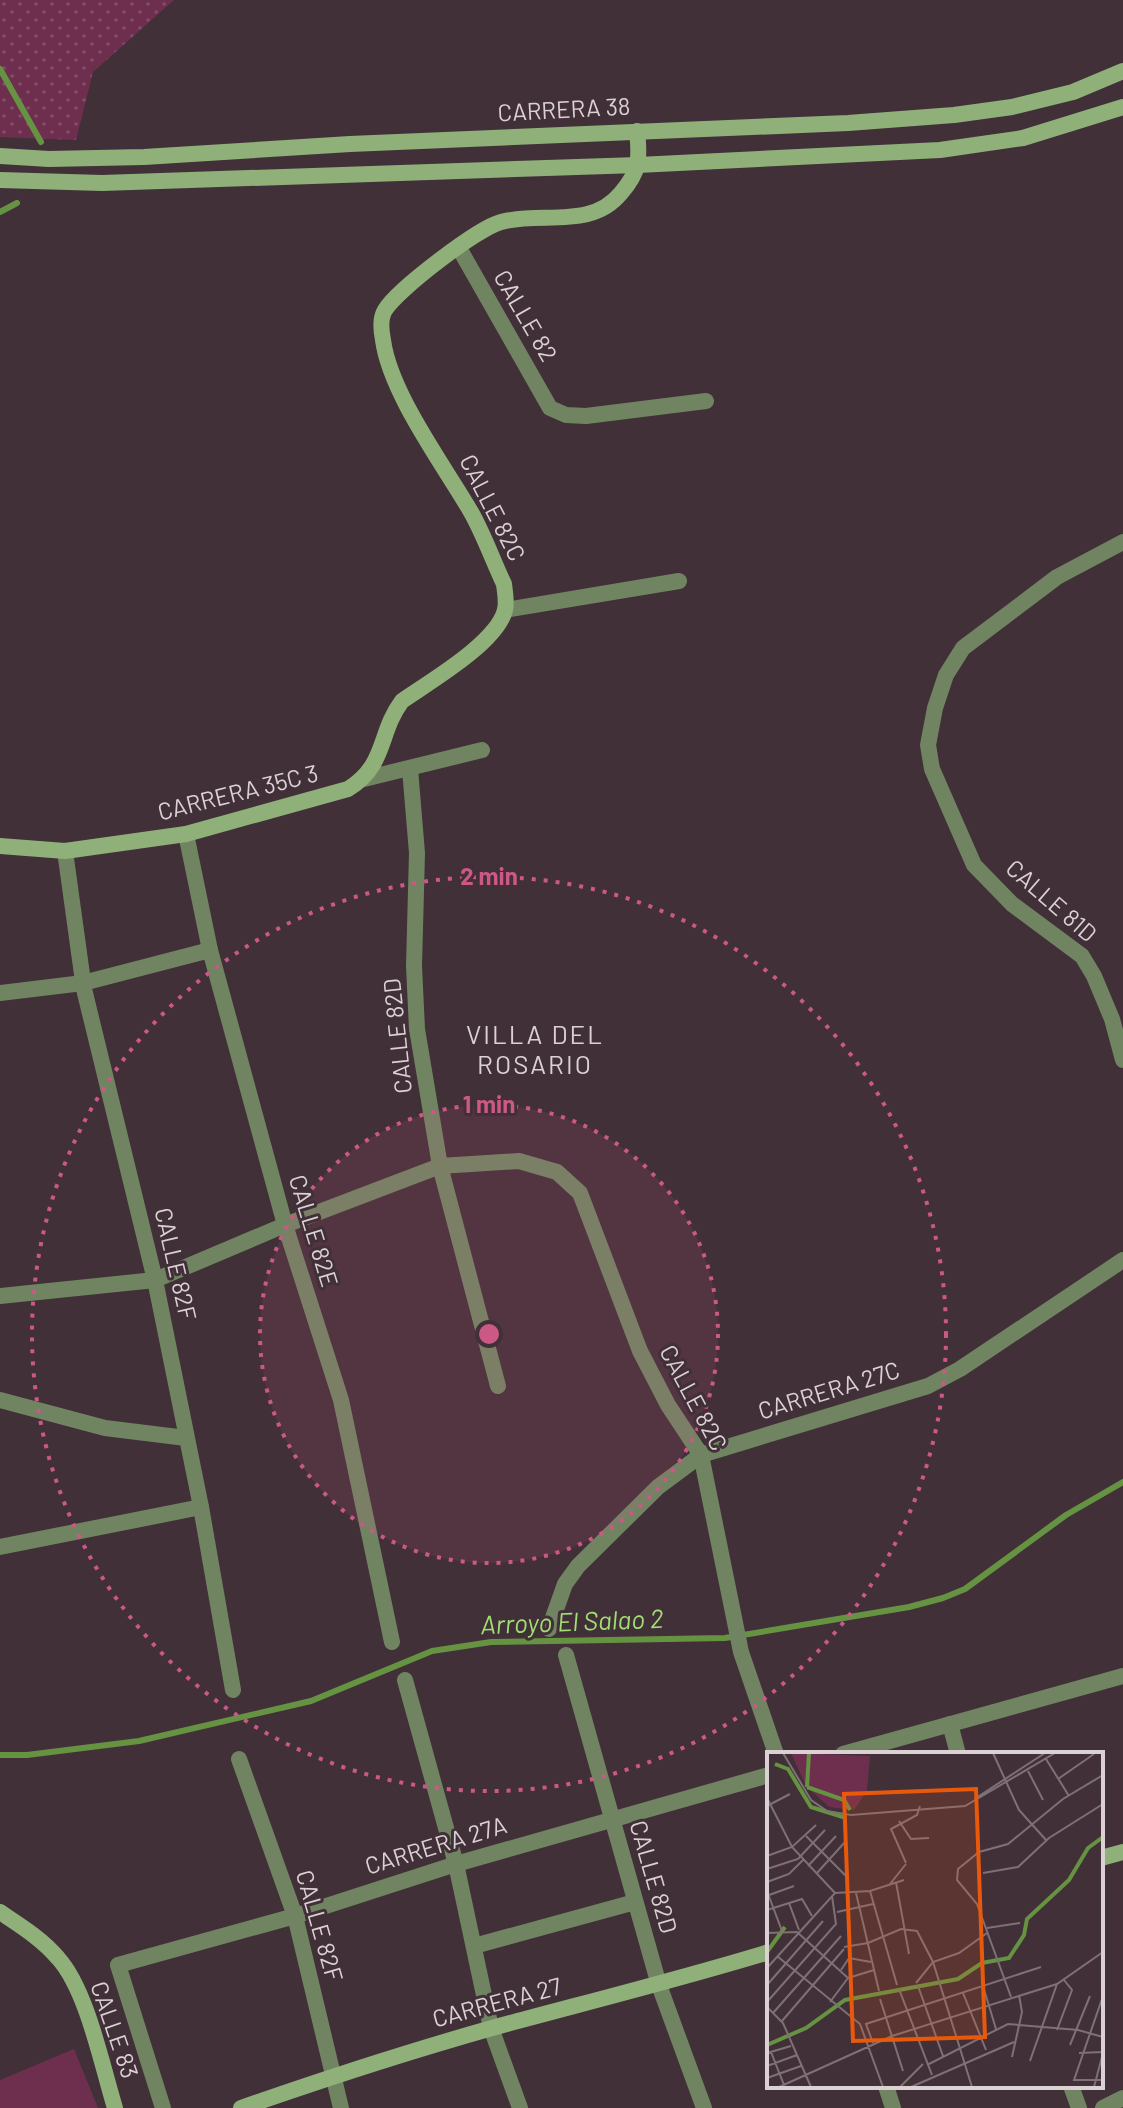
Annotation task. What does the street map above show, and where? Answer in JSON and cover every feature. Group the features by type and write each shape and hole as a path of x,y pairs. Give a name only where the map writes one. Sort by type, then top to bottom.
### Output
{"main road":[{"name":"CARRERA 38","path":"0,156 49,159 144,157 350,144 848,123 954,115 1012,107 1073,92 1123,71"},
{"path":"0,180 102,183 638,165 940,150 1023,138 1123,107"},
{"path":"459,248 482,230 502,221 586,216 600,211 620,195 635,177 638,165 637,131"},
{"name":"CALLE 82C","path":"459,248 410,283 384,311 382,336 397,388 473,517 504,584 505,610"},
{"path":"364,779 402,701 486,638 505,610"},
{"name":"CARRERA 35C 3","path":"0,846 65,851 186,834 348,789 364,779"},
{"path":"1103,1857 1123,1852"},
{"name":"CALLE 83","path":"0,1912 33,1934 60,1960 80,1997 115,2108"},
{"name":"CARRERA 27","path":"241,2108 491,2028 659,1985 767,1953"}],"street":[{"name":"CALLE 82","path":"459,248 550,408 566,415 586,416 706,401"},
{"name":"CALLE 81D","path":"1123,542 1057,577 963,648 946,675 935,708 928,745 932,769 974,865 1012,904 1082,956 1112,1019 1123,1060"},
{"path":"505,610 679,581"},
{"name":"CARRERA 35C 3","path":"364,779 482,750"},
{"name":"CALLE 82D","path":"410,769 417,853 414,966 417,1029 440,1166 498,1386"},
{"name":"CALLE 82E","path":"186,834 210,950 285,1225 341,1400 392,1642"},
{"name":"CALLE 82F","path":"65,851 83,983 155,1280 201,1507 233,1690"},
{"path":"0,993 83,983 210,950"},
{"name":"CALLE 82C","path":"440,1166 519,1161 557,1172 580,1193 640,1351 668,1405 701,1455 741,1652 775,1752"},
{"path":"0,1296 155,1280 285,1225 440,1166"},
{"name":"CARRERA 27C","path":"549,1629 565,1584 578,1566 658,1487 701,1455 928,1386 960,1369 1123,1260"},
{"path":"0,1400 105,1428 186,1438"},
{"path":"0,1547 201,1507"},
{"name":"CALLE 82D","path":"566,1655 659,1985 704,2108"},
{"path":"850,1752 1123,1678"},
{"path":"405,1680 456,1864 491,2028 520,2108"},
{"path":"950,1724 957,1752"},
{"name":"CALLE 82F","path":"239,1759 295,1916 341,2108"},
{"name":"CARRERA 27A","path":"118,1965 295,1916 456,1864 767,1776"},
{"path":"474,1946 635,1902"},
{"name":"CALLE 83","path":"118,1965 163,2108"},
{"path":"887,2088 893,2108"},
{"path":"1072,2088 1079,2108"},
{"path":"1103,2108 1123,2098"}],"shaded area":[{"path":"0,0 174,0 93,72 76,140 0,137"},
{"path":"74,2049 98,2108 0,2108 0,2080"}],"waterway":[{"path":"0,69 41,142"},
{"path":"0,212 17,203"},
{"name":"Arroyo El Salao 2","path":"0,1755 27,1755 139,1741 311,1701 432,1651 491,1642 725,1638 909,1607 965,1589 1066,1515 1123,1482"}],"district":[{"name":"VILLA DEL ROSARIO","path":"535,1050"}]}
